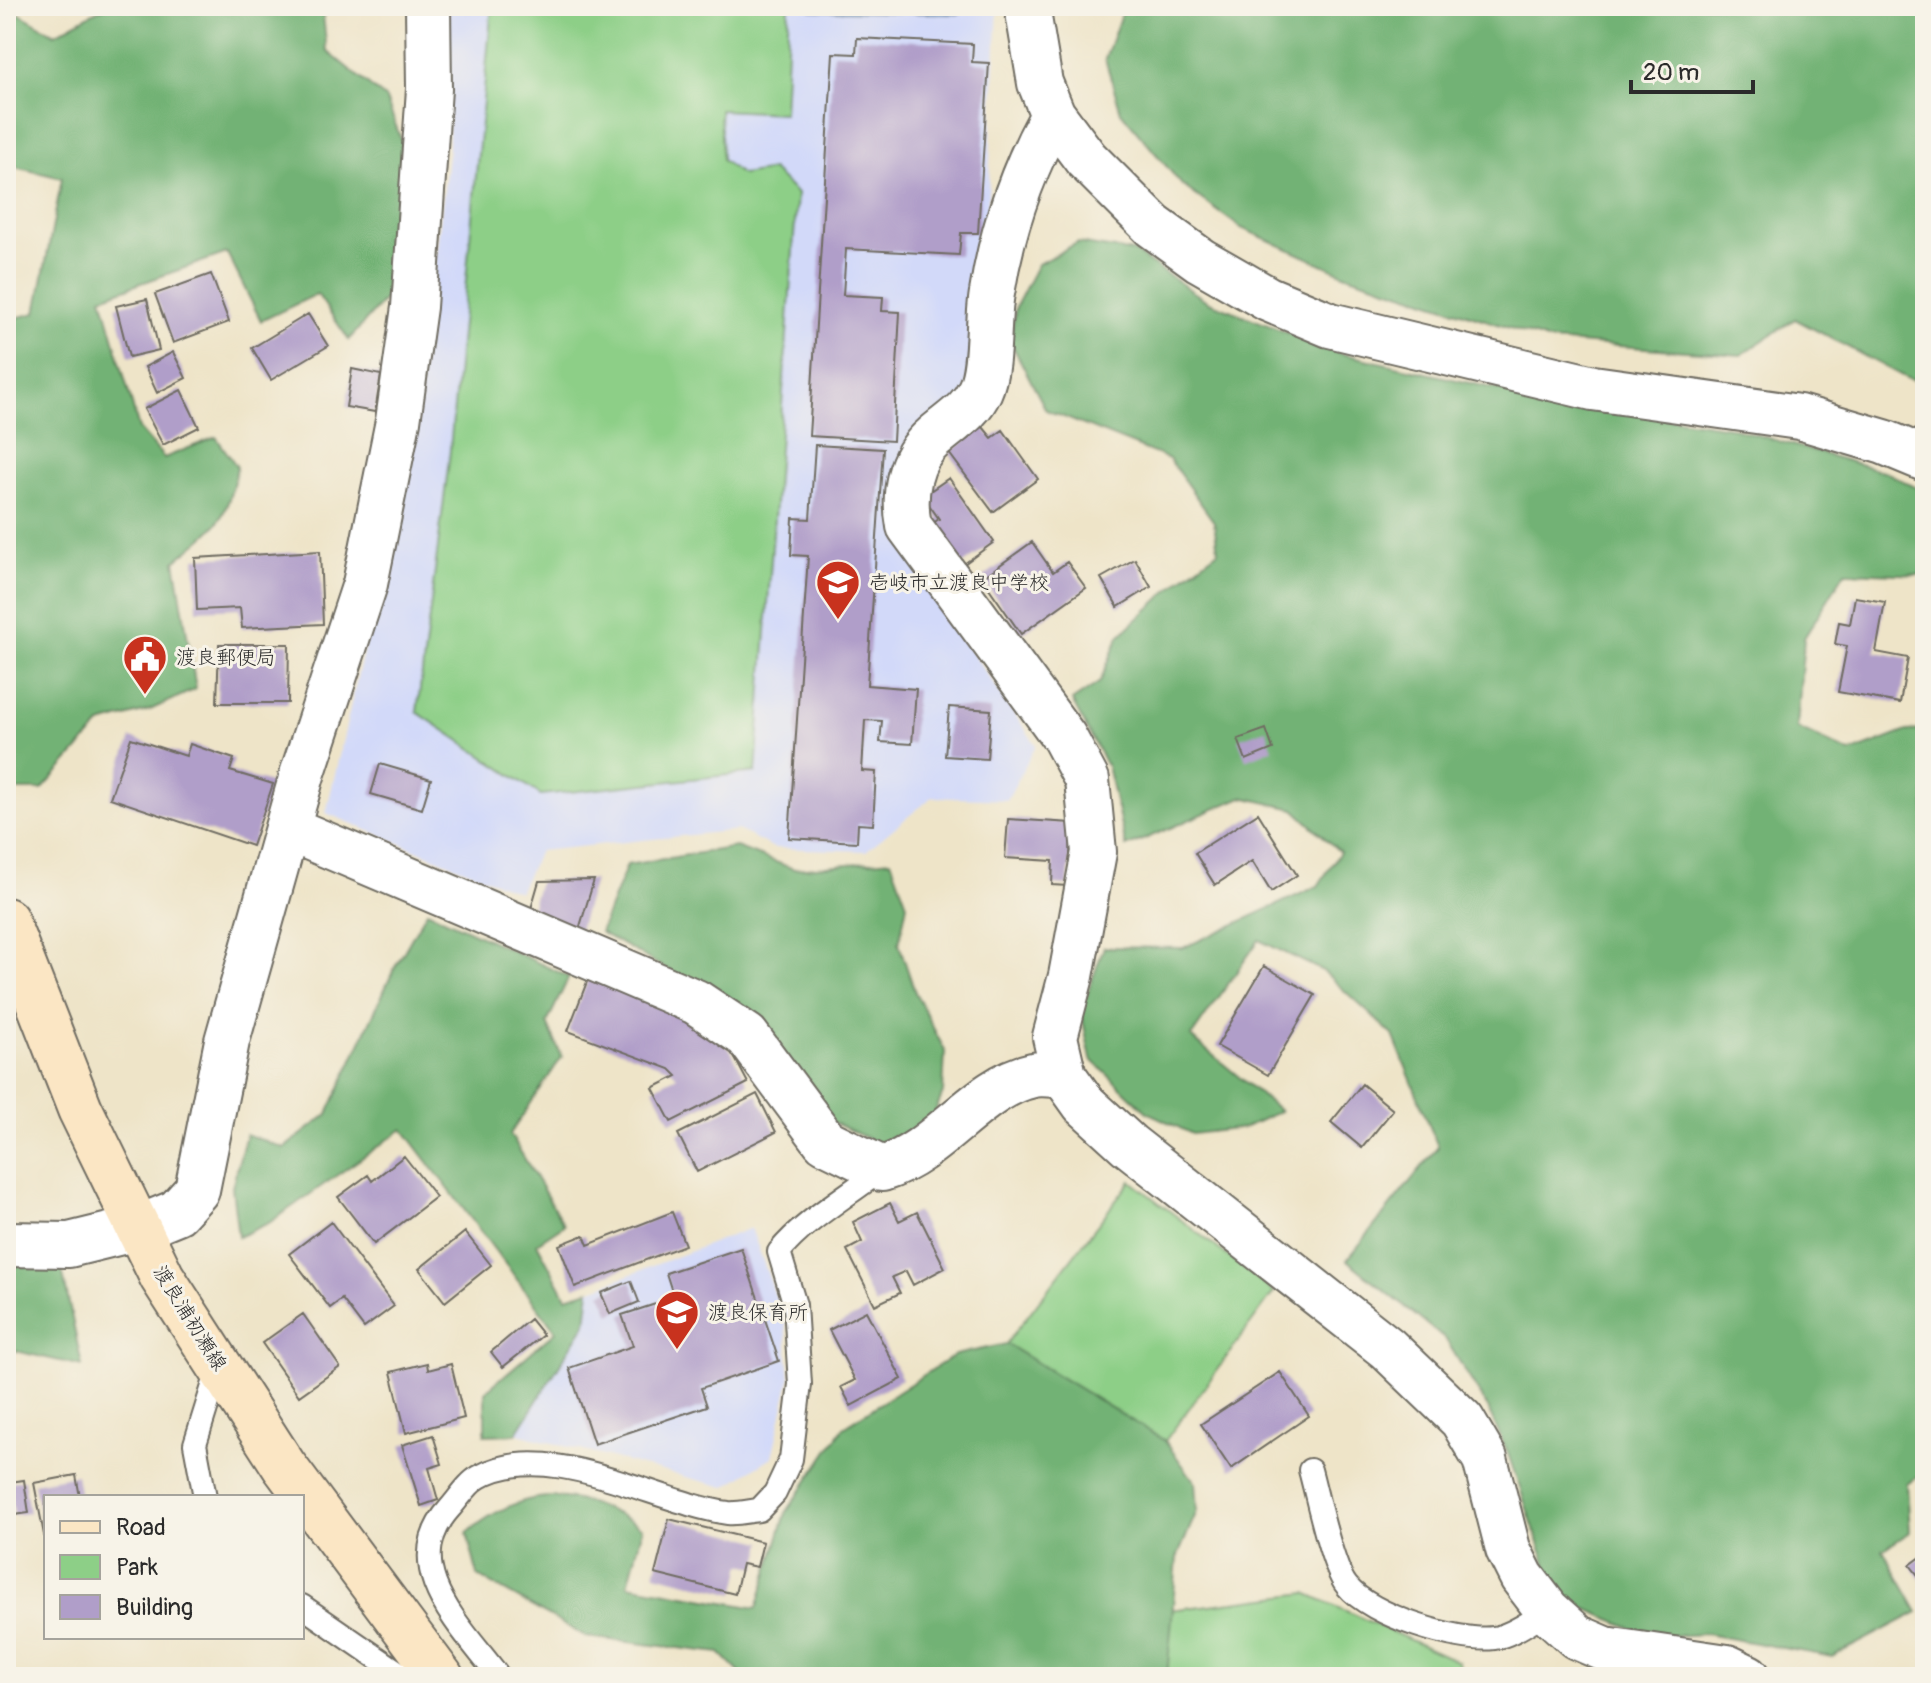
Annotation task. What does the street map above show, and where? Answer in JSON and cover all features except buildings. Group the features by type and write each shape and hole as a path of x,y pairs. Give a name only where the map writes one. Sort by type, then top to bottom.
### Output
{"main road":[{"name":"渡良浦初瀬線","path":"6,920 80,1109 162,1277 284,1466 428,1675"}],"street":[{"path":"6,1244 69,1245 138,1228 177,1212 197,1190 209,1145 227,1041 287,828 365,584 398,421 414,307 429,89 428,6"},
{"path":"1027,6 1040,83 1053,115 1109,186 1153,226 1200,260 1268,299 1330,325 1593,388 1799,417 1884,442 1925,459"},
{"path":"1053,115 1026,163 1012,206 991,293 982,386 969,410 930,439 913,466 905,501 909,526 1064,737 1087,780 1094,852 1071,976 1055,1037 1064,1076 1084,1104 1129,1145 1387,1348 1462,1420 1485,1459 1508,1549 1522,1577 1548,1611 1577,1637 1605,1649 1727,1667 1748,1677"},
{"path":"287,828 696,1002 747,1036 825,1141 882,1169 907,1161 1009,1083 1036,1074 1064,1076"}],"lane":[{"path":"499,1677 440,1597 427,1566 432,1541 445,1514 478,1477 516,1463 570,1469 730,1513 759,1510 775,1493 791,1459 800,1384 795,1305 779,1252 797,1230 827,1212 882,1169"},
{"path":"205,1495 195,1444 219,1366"},
{"path":"1310,1470 1346,1585 1373,1605 1464,1638 1496,1638 1548,1611"},
{"path":"304,1607 428,1675"}],"shaded area":[{"path":"448,6 998,6 986,237 966,393 911,436 922,580 1036,745 1007,800 932,797 866,851 774,848 738,830 539,851 519,892 326,813 415,427 449,148"},
{"name":"渡良保育所","path":"751,1228 785,1322 790,1379 772,1457 725,1487 510,1432 586,1323 590,1290"}],"green space":[{"path":"6,6 55,34 106,6 322,6 327,51 386,99 402,142 390,293 349,340 317,294 261,321 227,253 102,297 139,429 164,458 216,437 237,467 228,501 218,522 175,561 196,689 150,710 101,724 42,790 15,790 6,759 6,320 36,313 62,178 6,165"},
{"path":"492,6 789,6 784,113 720,110 722,160 742,175 772,170 797,194 756,772 541,795 417,712 449,460"},
{"path":"1124,6 1925,6 1925,383 1906,378 1795,319 1741,355 1550,341 1344,274 1241,228 1182,185 1121,112 1105,59"},
{"path":"1077,243 1134,252 1207,301 1339,353 1527,396 1730,427 1886,472 1925,492 1925,575 1845,572 1804,638 1797,728 1850,753 1907,731 1925,730 1925,1472 1907,1484 1910,1532 1883,1550 1918,1612 1832,1657 1706,1634 1652,1637 1568,1601 1547,1566 1507,1451 1485,1403 1446,1340 1347,1260 1438,1147 1393,1035 1323,971 1259,940 1191,1037 1280,1111 1244,1128 1192,1134 1147,1112 1091,1059 1081,1011 1104,947 1183,948 1318,886 1340,852 1294,809 1242,797 1126,847 1107,766 1072,701 1100,682 1119,636 1180,580 1218,551 1214,522 1169,459 1046,410 1010,341 1016,306 1038,264"},
{"path":"736,847 794,869 891,860 907,904 899,944 915,992 945,1051 943,1093 928,1129 894,1151 826,1119 718,998 600,932 627,865"},
{"path":"427,911 569,977 547,1023 562,1057 510,1134 564,1225 537,1243 566,1297 590,1290 586,1323 516,1434 485,1435 485,1392 556,1331 403,1129 269,1223 238,1237 232,1187 246,1134 284,1148 328,1114 394,969"},
{"path":"1131,1181 1274,1292 1165,1441 1006,1344"},
{"path":"61,1265 82,1366 6,1349 6,1266"},
{"path":"1006,1344 1165,1441 1195,1482 1197,1511 1177,1558 1167,1677 744,1677 720,1653 586,1637 478,1576 467,1533 510,1506 532,1499 575,1499 597,1505 643,1528 628,1585 757,1608 786,1513 844,1427 955,1355"},
{"path":"1306,1593 1459,1662 1462,1677 1167,1677 1170,1610"}],"water":[{"path":"811,6 961,6 960,14 811,10"}],"place":[{"name":"壱岐市立渡良中学校","path":"838,621"},
{"name":"渡良郵便局","path":"145,696"},
{"name":"渡良保育所","path":"677,1351"}]}
